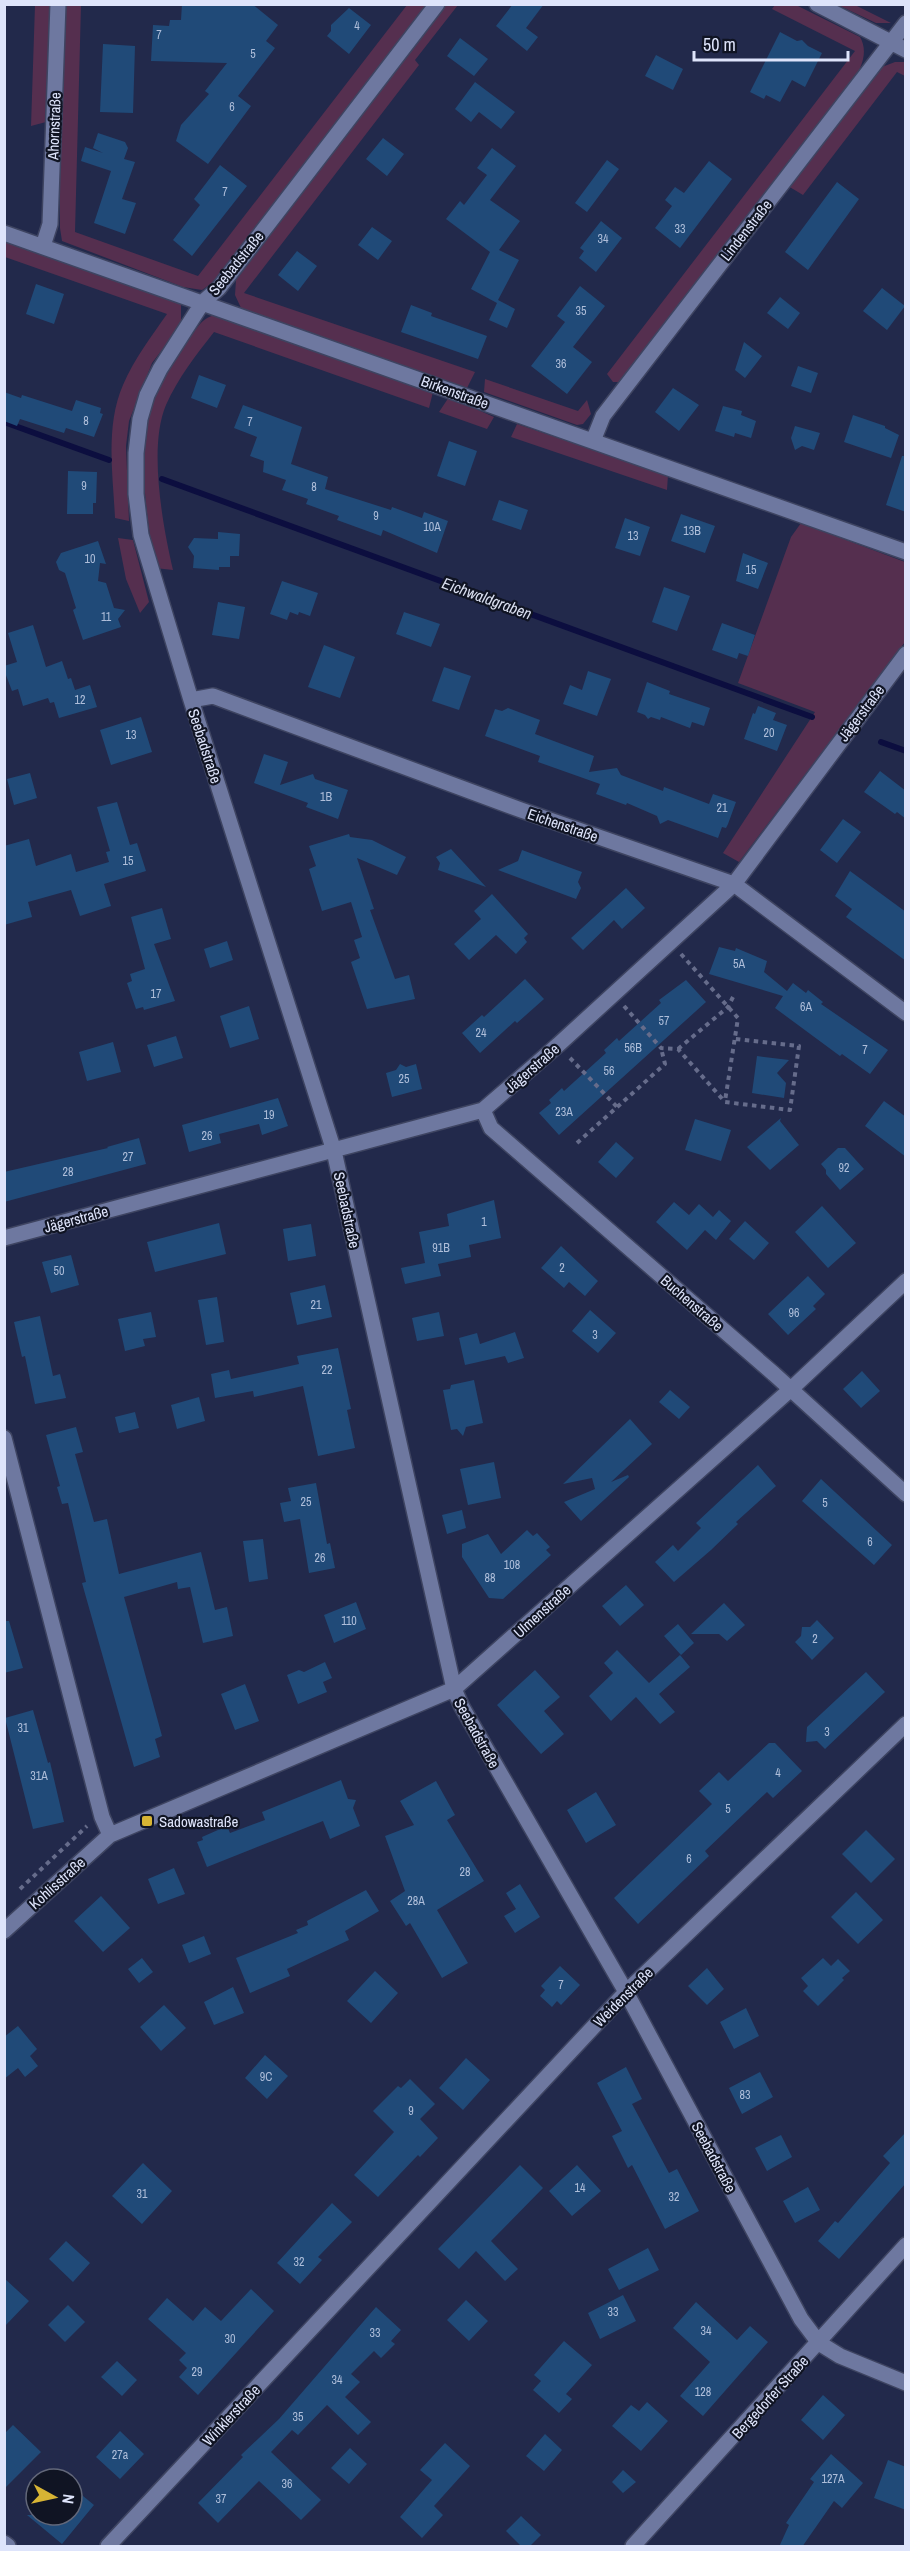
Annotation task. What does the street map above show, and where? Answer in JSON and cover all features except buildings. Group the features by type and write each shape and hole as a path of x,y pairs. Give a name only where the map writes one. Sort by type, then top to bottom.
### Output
{"street":[{"name":"Ahornstraße","path":"43,246 50,224 58,4"},
{"name":"Seebadstraße","path":"437,4 219,288 203,302 160,369 147,395 140,419 136,453 136,494 141,535 334,1151 454,1689 544,1852 626,1992 801,2319 819,2343 840,2356 906,2383"},
{"path":"817,4 906,50"},
{"name":"Lindenstraße","path":"593,441 603,416 906,23"},
{"name":"Birkenstraße","path":"4,233 906,552"},
{"name":"Jägerstraße","path":"4,1238 483,1110 558,1045 734,884 906,654"},
{"name":"Eichenstraße","path":"191,700 213,696 521,810 734,884 906,1013"},
{"name":"Buchenstraße","path":"483,1110 491,1128 791,1389 906,1494"},
{"name":"Ulmenstraße","path":"110,1835 454,1689 791,1389 906,1281"},
{"path":"4,1438 102,1816 110,1835"},
{"name":"Weidenstraße","path":"355,2284 626,1992 906,1724"},
{"name":"Kohlisstraße","path":"4,1931 110,1835"},
{"name":"Bergedorfer Straße","path":"633,2547 906,2245"},
{"name":"Winklerstraße","path":"108,2547 355,2284"},
{"path":"4,2543 8,2547"}],"path":[{"path":"671,942 738,1018 724,1102"},
{"path":"577,1143 664,1064 661,1048 614,994"},
{"path":"661,1048 678,1049 728,1007 733,997"},
{"path":"678,1049 724,1102 790,1110 799,1046 735,1039"},
{"path":"558,1045 618,1107"},
{"path":"20,1889 89,1824 102,1816"}],"shaded area":[{"path":"35,5 51,5 46,122 31,126"},
{"path":"62,5 81,5 75,232 198,276 407,5 427,5 219,288 212,283 202,290 183,287 62,241 59,55"},
{"path":"444,5 458,5 415,60 419,65 244,293 475,372 467,388 241,308 235,295 236,280"},
{"path":"775,5 796,5 860,37 864,55 861,65 834,109 622,382 613,382 607,374 855,51 772,9"},
{"path":"838,5 855,5 891,23 876,23"},
{"path":"895,62 905,62 905,76 897,72 803,195 788,186 882,67"},
{"path":"5,240 173,299 181,304 181,325 152,363 129,421 126,446 129,521 115,518 112,468 114,417 117,401 127,375 167,314 5,257"},
{"path":"215,315 433,392 429,408 214,332 176,385 161,422 158,442 159,487 173,570 155,568 145,494 145,444 148,420 155,397 169,367 193,332 201,323"},
{"path":"485,379 578,411 587,400 591,414 583,424 577,425 484,392"},
{"path":"449,397 494,417 487,429 439,412"},
{"path":"517,424 668,475 667,490 511,437"},
{"path":"801,523 905,562 905,642 739,862 723,853 815,712 738,683 791,537"},
{"path":"118,538 133,540 149,602 140,613 126,579"}],"waterway":[{"name":"Eichwaldgraben","path":"4,422 109,460"},
{"name":"Eichwaldgraben","path":"162,479 812,717"},
{"name":"Eichwaldgraben","path":"881,742 906,751"}],"place":[{"name":"Sadowastraße","path":"147,1821"}]}
